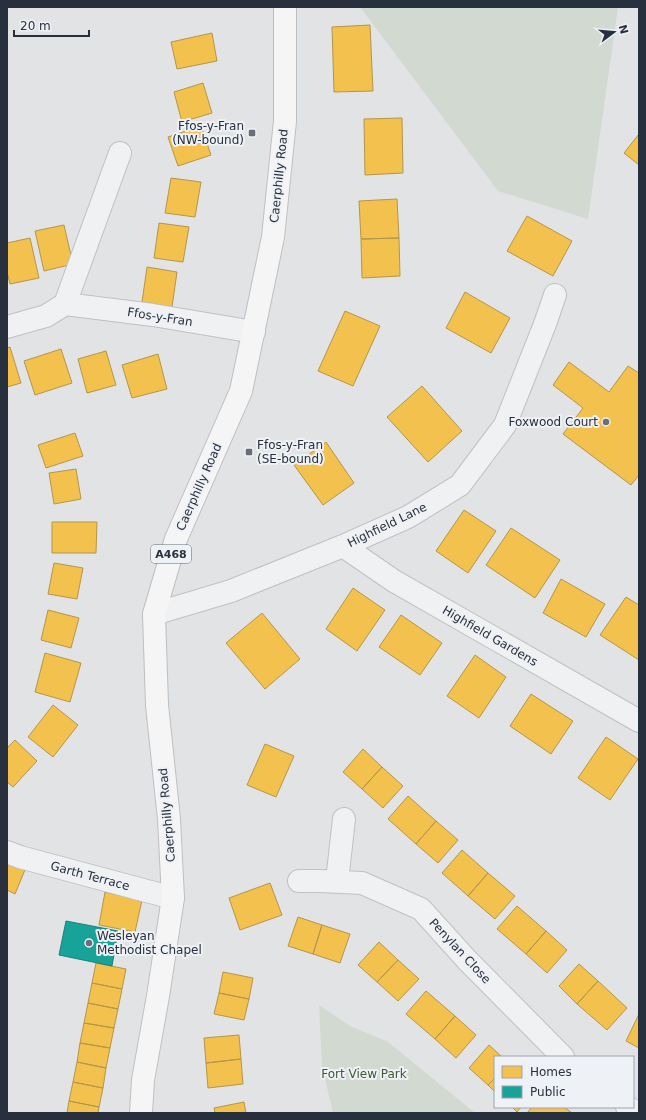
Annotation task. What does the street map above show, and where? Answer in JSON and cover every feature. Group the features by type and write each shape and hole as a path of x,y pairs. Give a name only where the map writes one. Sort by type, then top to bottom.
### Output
{"main road":[{"name":"Caerphilly Road","path":"141,1113 143,1080 173,898 169,819 157,705 154,614 176,539 241,391 254,332 273,237 285,120 285,7"}],"street":[{"path":"7,327 46,316 65,304 120,153"},
{"name":"Highfield Lane","path":"154,614 231,591 343,546 408,517 460,485 505,425 545,324 554,295"},
{"name":"Ffos-y-Fran","path":"65,304 153,315 254,332"},
{"name":"Highfield Gardens","path":"343,546 394,581 639,721"},
{"path":"337,881 344,819"},
{"name":"Garth Terrace","path":"7,852 20,857 173,898"},
{"name":"Penylan Close","path":"300,881 362,883 421,909 467,960 562,1056"},
{"path":"629,1108 638,1113"}],"green space":[{"path":"360,7 618,7 588,219 498,191"},
{"name":"Fort View Park","path":"319,1005 350,1026 388,1042 475,1113 333,1113 322,1065"}],"building: Homes":[{"path":"370,25 373,91 334,92 332,27"},
{"path":"212,33 217,61 177,69 171,42"},
{"path":"203,83 212,113 182,122 174,92"},
{"path":"402,118 403,173 365,175 364,119"},
{"path":"201,126 211,155 178,166 168,137"},
{"path":"639,134 639,165 624,153"},
{"path":"171,178 201,182 195,217 165,213"},
{"path":"397,199 399,238 361,239 359,201"},
{"path":"527,216 572,241 553,276 507,251"},
{"path":"159,223 189,227 183,262 154,258"},
{"path":"64,225 73,264 44,271 35,231"},
{"path":"30,238 39,278 10,284 7,272 7,243"},
{"path":"399,238 400,276 362,278 361,239"},
{"path":"147,267 177,272 172,307 142,302"},
{"path":"465,292 510,318 491,353 446,328"},
{"path":"345,311 380,326 353,386 318,371"},
{"path":"10,347 21,383 7,387 7,348"},
{"path":"61,349 72,383 35,395 24,361"},
{"path":"106,351 116,385 87,393 78,359"},
{"path":"158,354 167,389 132,398 122,365"},
{"name":"Foxwood Court","path":"569,362 609,392 628,366 639,373 639,475 631,485 563,434 583,408 553,385"},
{"path":"422,386 462,431 428,462 387,417"},
{"path":"75,433 83,456 46,468 38,445"},
{"path":"326,442 354,483 323,505 294,465"},
{"path":"76,469 81,499 54,504 49,473"},
{"path":"464,510 496,531 468,573 436,551"},
{"path":"52,522 97,522 96,553 52,553"},
{"path":"511,528 560,560 535,598 486,565"},
{"path":"54,563 83,568 77,599 48,594"},
{"path":"561,579 605,604 586,637 543,613"},
{"path":"353,588 385,610 357,651 326,629"},
{"path":"626,597 639,605 639,660 600,635"},
{"path":"48,610 79,618 71,648 41,640"},
{"path":"262,613 300,659 265,689 226,643"},
{"path":"401,615 442,643 420,675 379,647"},
{"path":"45,653 81,663 70,702 35,692"},
{"path":"475,655 506,677 479,718 447,696"},
{"path":"531,694 573,721 551,754 510,726"},
{"path":"53,705 78,725 53,757 28,737"},
{"path":"606,737 638,759 610,800 578,778"},
{"path":"15,740 37,761 13,787 7,782 7,748"},
{"path":"265,744 294,756 276,797 247,785"},
{"path":"363,749 382,767 362,789 343,772"},
{"path":"382,767 403,786 383,808 362,789"},
{"path":"408,796 436,821 416,844 388,819"},
{"path":"436,821 458,840 438,863 416,844"},
{"path":"462,850 488,873 468,896 442,873"},
{"path":"7,857 27,865 15,894 7,890"},
{"path":"488,873 515,896 495,919 468,896"},
{"path":"270,883 282,915 240,930 229,898"},
{"path":"105,892 142,900 135,932 99,925"},
{"path":"517,906 546,931 526,954 497,929"},
{"path":"298,917 322,925 313,954 288,946"},
{"path":"322,925 350,934 340,963 313,954"},
{"path":"546,931 567,950 547,973 526,954"},
{"path":"379,942 398,960 377,982 358,965"},
{"path":"398,960 419,979 398,1001 377,982"},
{"path":"96,963 126,969 122,989 92,983"},
{"path":"579,964 598,981 577,1004 559,986"},
{"path":"223,972 253,978 249,999 219,993"},
{"path":"598,981 627,1008 607,1030 577,1004"},
{"path":"92,983 122,989 118,1009 88,1003"},
{"path":"426,991 455,1016 435,1039 406,1014"},
{"path":"219,993 249,999 244,1020 214,1014"},
{"path":"88,1003 118,1009 114,1028 84,1023"},
{"path":"639,1014 639,1048 626,1041"},
{"path":"455,1016 476,1035 456,1058 435,1039"},
{"path":"84,1023 114,1028 110,1048 80,1043"},
{"path":"239,1035 241,1059 206,1063 204,1038"},
{"path":"80,1043 110,1048 106,1068 77,1062"},
{"path":"489,1045 501,1056 494,1056 494,1079 488,1085 469,1068"},
{"path":"241,1059 243,1084 208,1088 206,1063"},
{"path":"77,1062 106,1068 103,1088 73,1082"},
{"path":"494,1079 494,1091 488,1085"},
{"path":"73,1082 103,1088 99,1107 69,1101"},
{"path":"69,1101 99,1107 98,1113 67,1113"},
{"path":"244,1102 246,1113 215,1113 214,1108"},
{"path":"513,1108 520,1108 517,1112"},
{"path":"531,1108 565,1108 572,1113 527,1113"}],"building: Public":[{"name":"Wesleyan Methodist Chapel","path":"66,921 118,931 112,966 59,955"}],"place":[{"name":"Ffos-y-Fran (NW-bound)","path":"252,133"},
{"name":"Foxwood Court","path":"606,422"},
{"name":"Ffos-y-Fran (SE-bound)","path":"249,452"},
{"name":"Wesleyan Methodist Chapel","path":"89,943"}]}
